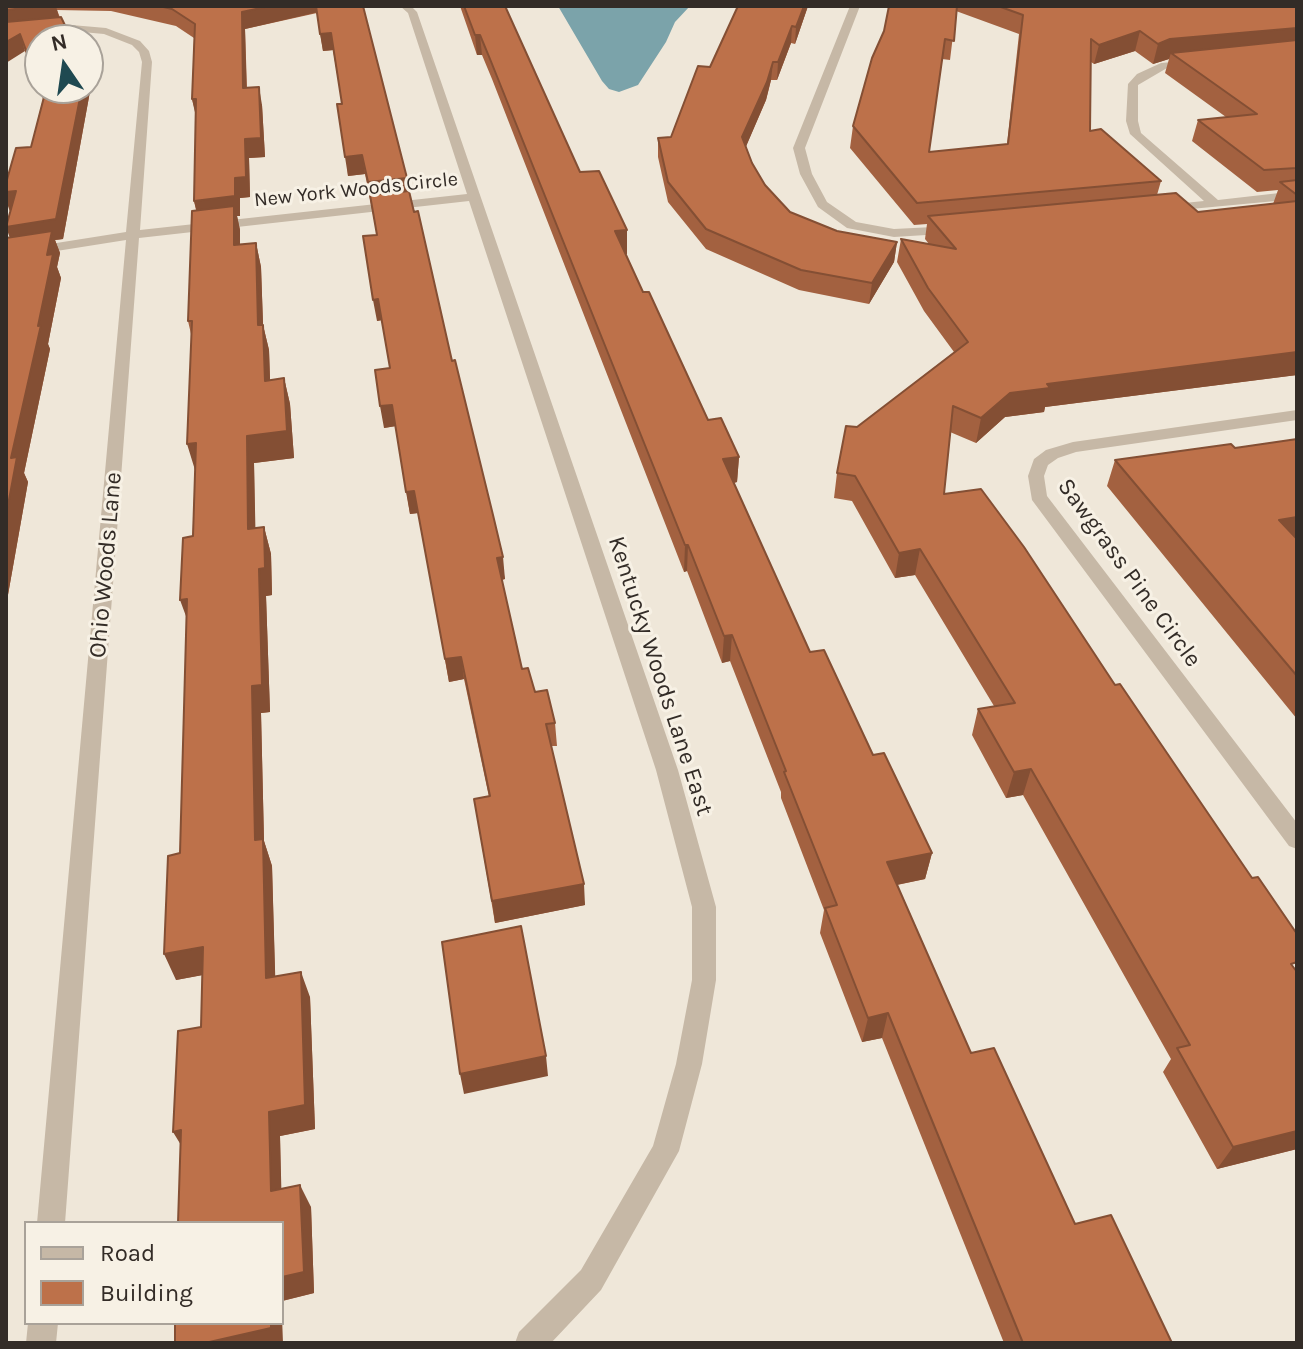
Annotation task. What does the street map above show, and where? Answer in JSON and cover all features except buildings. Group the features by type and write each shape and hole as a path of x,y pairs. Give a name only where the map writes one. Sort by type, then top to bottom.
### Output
{"street":[{"name":"Kentucky Woods Lane East","path":"405,6 412,12 667,770 704,907 704,980 689,1064 665,1151 591,1280 530,1343"},
{"path":"855,6 799,148 806,174 822,204 852,225 894,233 968,229"},
{"name":"Ohio Woods Lane","path":"6,33 34,28 80,28 122,36 144,51 147,62 51,1221"},
{"path":"1200,61 1165,65 1141,76 1133,84 1132,121 1136,134 1143,141 1215,204"},
{"path":"1153,210 1297,195"},
{"name":"New York Woods Circle","path":"6,255 134,235 473,197"},
{"name":"Sawgrass Pine Circle","path":"1297,415 1073,447 1052,454 1040,463 1036,476 1038,496 1297,840"}],"water":[{"path":"558,6 690,6 675,22 638,85 619,92 609,89 602,81"}]}
